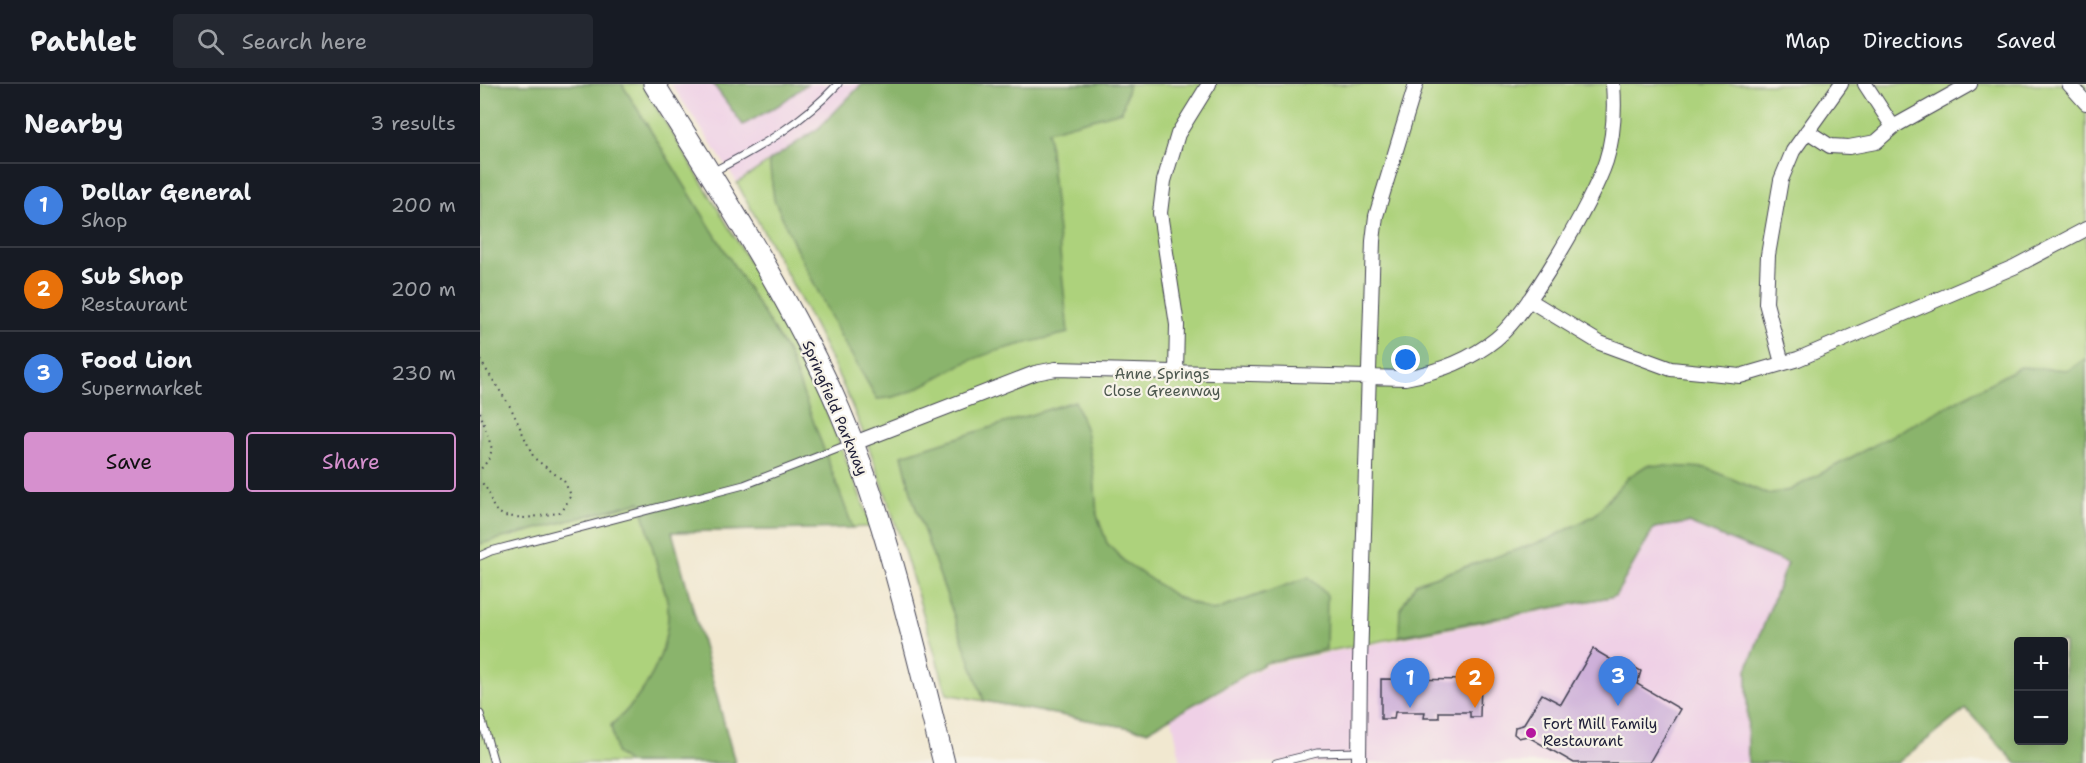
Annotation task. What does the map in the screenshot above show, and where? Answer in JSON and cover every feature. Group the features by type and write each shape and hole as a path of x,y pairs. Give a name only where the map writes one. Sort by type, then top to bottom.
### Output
{"main road":[{"name":"Springfield Parkway","path":"654,84 710,173 795,319 840,413 885,539 944,763"}],"street":[{"path":"1176,372 1177,325 1160,213 1164,180 1178,134 1209,84"},
{"path":"1359,758 1376,216 1416,84"},
{"path":"852,444 1035,373 1056,369 1405,378 1432,373 1464,360 1497,339 1519,315 1595,189 1613,131 1613,84"},
{"path":"1782,363 1766,303 1768,255 1781,180 1793,151 1841,84"},
{"path":"1865,84 1893,127"},
{"path":"1808,131 1830,146 1850,147 1876,142 1893,127 1970,84"},
{"path":"2069,84 2086,103"},
{"path":"1529,300 1600,343 1671,369 1740,376 1782,363 2014,267 2086,229"}],"lane":[{"path":"710,173 745,155 814,110 838,84"},
{"path":"480,556 491,551 744,485 852,444"},
{"path":"480,714 494,763"},
{"path":"1276,763 1317,753 1359,758"}],"path":[{"path":"480,360 511,408 534,458 564,481 571,495 563,510 558,513 529,518 507,517 494,509 488,491 480,480"},
{"path":"480,412 492,449 489,459 480,470"}],"shaded area":[{"path":"671,84 862,84 819,128 737,182"},
{"path":"1688,523 1787,563 1746,670 1747,763 1181,763 1172,718 1267,665 1616,597 1655,528"}],"green space":[{"path":"480,84 642,84 741,247 796,347 827,413 872,527 672,532 735,763 480,763"},
{"path":"480,84 622,84 788,353 853,528 672,532 735,763 628,763 616,753 611,725 634,701 653,673 667,626 667,599 640,502 480,544"},
{"path":"713,84 807,84 779,105 743,125"},
{"name":"Anne Springs Close Greenway","path":"862,84 2086,84 2086,763 2016,763 1966,709 1897,763 1748,763 1747,670 1787,563 1688,523 1654,528 1615,596 1266,663 1147,731 947,694 897,527 849,398 819,335 737,183 819,128"},
{"path":"862,84 1129,84 1122,111 1048,131 1068,333 990,353 965,363 912,391 877,399 840,335 795,246 774,199 769,161 819,128"},
{"path":"2086,358 2086,763 2016,763 1966,709 1897,763 1748,763 1747,670 1787,563 1688,523 1654,528 1615,596 1399,636 1400,609 1416,583 1549,539 1595,515 1627,478 1647,465 1707,468 1767,494 1790,490 2020,367 2069,370"},
{"path":"1075,401 1086,431 1094,474 1097,515 1107,543 1125,562 1177,597 1213,611 1309,577 1327,595 1326,649 1266,663 1147,731 984,701 913,500 902,455"}],"building":[{"path":"1593,649 1620,665 1622,660 1641,671 1637,684 1680,709 1649,763 1574,763 1527,736 1519,738 1514,734 1515,727 1523,725 1542,694 1561,704"},
{"path":"1381,679 1481,680 1480,717 1470,717 1470,712 1439,712 1439,718 1424,718 1425,712 1395,712 1394,719 1381,719"}],"place":[{"name":"Food Lion","path":"1618,706"},
{"name":"Dollar General","path":"1410,708"},
{"name":"Sub Shop","path":"1475,708"},
{"name":"Fort Mill Family Restaurant","path":"1531,733"}]}
